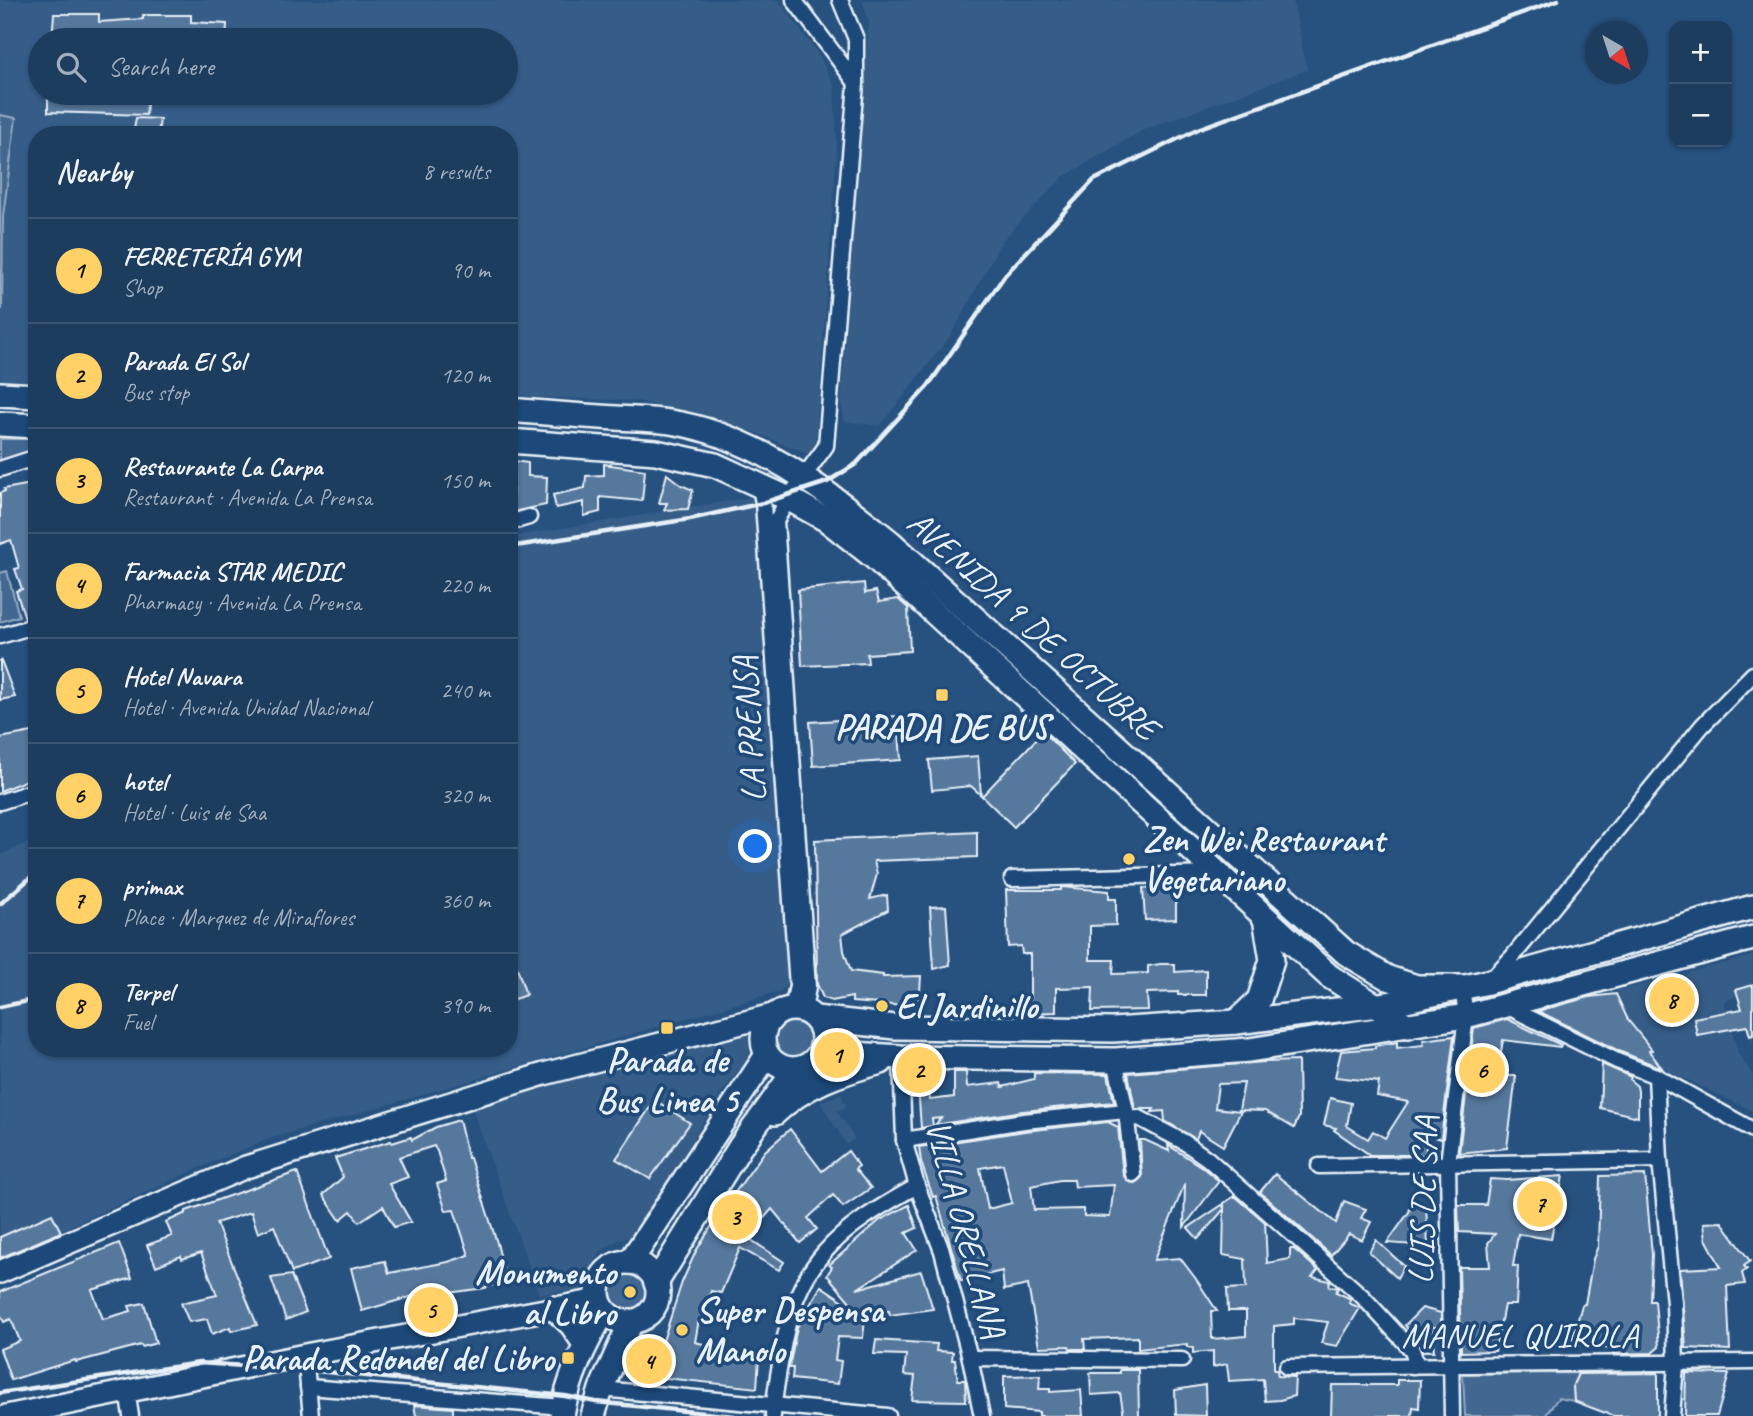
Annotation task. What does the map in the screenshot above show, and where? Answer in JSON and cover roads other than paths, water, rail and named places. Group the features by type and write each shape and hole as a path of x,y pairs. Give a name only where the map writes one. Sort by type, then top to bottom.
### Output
{"main road":[{"path":"0,394 28,396"},
{"name":"AVENIDA 9 DE OCTUBRE","path":"518,411 670,422 705,430 774,459 844,505 890,542 1346,953 1388,978 1417,987 1462,987"},
{"path":"0,424 28,426"},
{"name":"AVENIDA 9 DE OCTUBRE","path":"518,442 656,452 715,465 827,520 875,558 1329,976 1408,1026"},
{"path":"798,1013 822,1028 821,1052 806,1067 785,1068 767,1055 763,1043 764,1031 770,1020 798,1013 895,1027 1018,1030 1113,1030 1236,1022 1378,1006 1488,982 1753,907"},
{"path":"1236,1022 1259,1000 1272,960 1265,918"},
{"path":"821,1052 901,1057 1115,1060 1250,1050 1466,1016 1753,938"},
{"path":"630,1262 767,1055"},
{"path":"740,1147 790,1098 856,1068 901,1057"},
{"path":"656,1283 740,1147 796,1069"},
{"path":"619,1263 641,1265 651,1272 656,1283 657,1296 653,1308 643,1318 631,1322 612,1318 601,1305 598,1288 601,1278 619,1263"},
{"path":"562,1411 565,1396 601,1305"},
{"path":"554,1308 572,1325 585,1344"},
{"path":"593,1416 601,1389 631,1322"}],"street":[{"path":"794,0 856,83"},
{"name":"LA PRENSA","path":"798,1013 808,987 776,521 826,446 856,83 856,39 840,0"},
{"path":"0,469 28,460"},
{"name":"LA PRENSA","path":"760,487 798,1013"},
{"path":"518,520 529,517"},
{"path":"0,636 28,628"},
{"path":"1488,982 1513,956 1702,726 1753,674"},
{"path":"0,802 28,793"},
{"path":"1012,879 1219,873"},
{"name":"LUIS DE SAA","path":"1452,1416 1448,1163 1466,1016 1462,987"},
{"path":"1506,1006 1617,1061 1656,1076 1753,1130"},
{"path":"0,1272 246,1167 544,1074 798,1013"},
{"name":"VILLA ORELLANA","path":"901,1057 904,1140 917,1186 942,1251 971,1358 982,1416"},
{"path":"1115,1060 1126,1115 1133,1174"},
{"path":"1656,1076 1660,1160 1674,1303 1676,1364 1672,1416"},
{"path":"904,1140 1024,1121 1126,1115 1139,1118 1184,1142 1208,1159 1376,1310 1412,1350 1415,1359 1413,1366"},
{"path":"1319,1166 1660,1160"},
{"path":"773,1410 786,1324 803,1282 821,1255 843,1233 871,1211 917,1186"},
{"path":"6,1416 127,1390 554,1308 601,1305"},
{"path":"305,1355 311,1416"},
{"path":"971,1358 1182,1360"},
{"name":"MANUEL QUIROLA","path":"1287,1367 1753,1362"},
{"path":"308,1387 562,1411"},
{"path":"601,1389 773,1410 888,1416"},
{"path":"127,1390 131,1416"}],"railway":[{"path":"518,546 690,519 763,503 827,482 856,464 928,386 1005,275 1094,180 1200,128 1558,0"},
{"path":"0,904 28,880"},
{"path":"0,1007 28,1001"},
{"path":"0,1393 199,1363 307,1370 734,1416"}],"place":[{"name":"PARADA DE BUS","path":"942,695"},
{"name":"Zen Wei Restaurant Vegetariano","path":"1129,859"},
{"name":"Terpel","path":"1672,1000"},
{"name":"El Jardinillo","path":"882,1006"},
{"name":"Parada de Bus Linea 5","path":"667,1028"},
{"name":"FERRETERÍA GYM","path":"837,1055"},
{"name":"Parada El Sol","path":"919,1070"},
{"name":"hotel","path":"1482,1070"},
{"name":"primax","path":"1540,1204"},
{"name":"Restaurante La Carpa","path":"735,1217"},
{"name":"Monumento al Libro","path":"630,1292"},
{"name":"Hotel Navara","path":"431,1310"},
{"name":"Super Despensa Manolo","path":"682,1330"},
{"name":"Parada Redondel del Libro","path":"568,1358"},
{"name":"Farmacia STAR MEDIC","path":"649,1361"}]}
